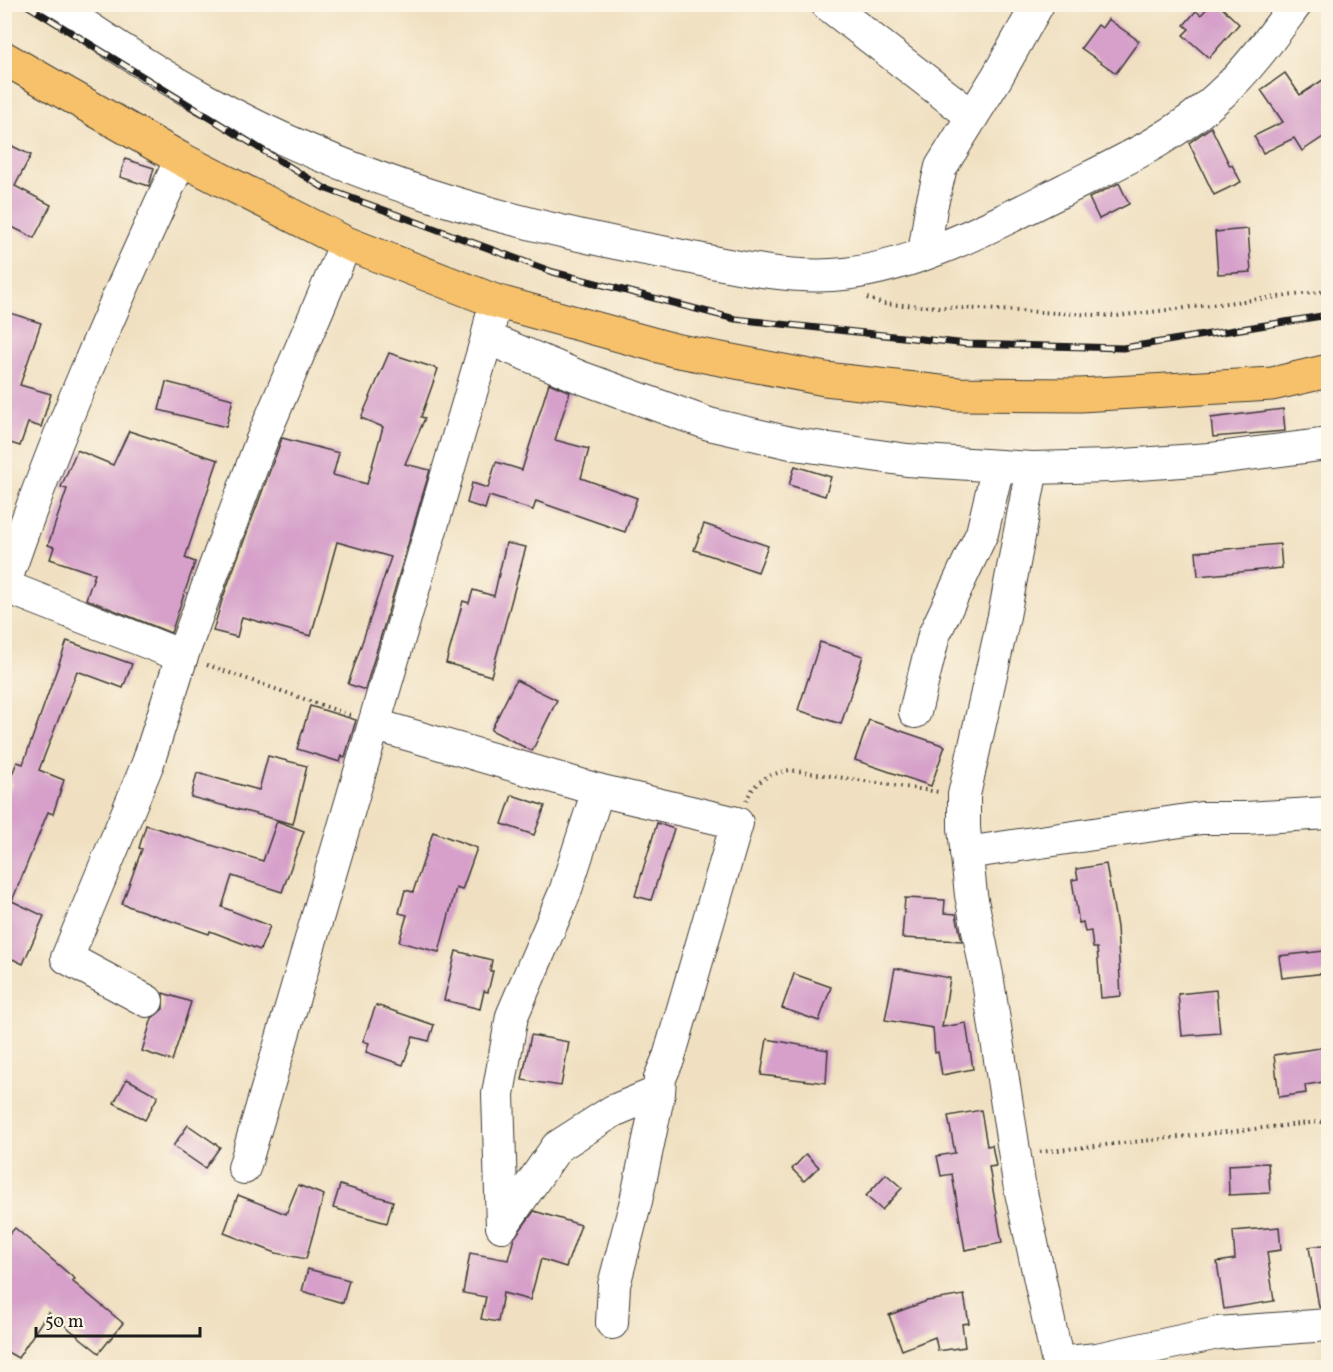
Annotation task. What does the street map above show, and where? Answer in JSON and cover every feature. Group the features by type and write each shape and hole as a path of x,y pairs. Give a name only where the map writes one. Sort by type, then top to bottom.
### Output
{"main road":[{"path":"4,58 182,159 346,243 495,301 674,350 825,379 958,394 1104,394 1272,384 1329,371"}],"street":[{"path":"53,4 125,52 208,102 292,142 358,169 468,208 628,246 794,274 833,275 870,269 924,254 974,234 1151,147 1220,96 1296,4"},
{"path":"827,4 972,116"},
{"path":"924,254 939,174 1038,4"},
{"path":"182,159 67,416 28,517 5,586 182,656"},
{"path":"147,1001 67,958 148,763 182,656 261,442 346,243"},
{"path":"244,1168 325,887 376,724 487,338 495,301"},
{"path":"487,338 590,381 709,424 806,446 907,460 1032,468 1210,459 1329,444"},
{"path":"915,712 934,635 982,533 998,466"},
{"path":"1032,468 1001,628 964,795 966,853 1015,1155 1058,1365 1218,1333 1329,1325"},
{"path":"376,724 598,790 737,823 669,1057 660,1078 636,1201 614,1285 612,1323"},
{"path":"598,790 565,892 512,1016 498,1094 502,1226 557,1147 613,1111 659,1092"},
{"path":"966,853 1201,818 1329,813"}],"path":[{"path":"861,296 883,304 1117,316 1329,291"},
{"path":"182,656 376,724"},
{"path":"737,823 754,785 770,774 790,770 964,795"},
{"path":"1015,1155 1329,1121"}],"building":[{"path":"1211,4 1218,4 1239,24 1209,58 1183,35 1189,29 1184,25 1196,11 1201,15"},
{"path":"1108,19 1139,41 1116,73 1081,48 1098,25 1102,28"},
{"path":"1285,73 1300,95 1329,76 1329,133 1302,151 1294,138 1263,153 1254,136 1283,122 1261,90"},
{"path":"1211,127 1230,166 1232,165 1241,182 1214,195 1189,143"},
{"path":"10,145 31,155 15,186 51,205 34,238 4,223 4,156"},
{"path":"125,159 154,168 149,186 120,177"},
{"path":"1119,183 1129,204 1099,219 1089,198"},
{"path":"1248,229 1251,272 1218,274 1215,232"},
{"path":"4,311 41,323 20,385 51,394 41,427 28,423 20,446 4,441"},
{"path":"389,353 438,369 421,417 425,418 405,464 430,470 365,690 348,684 391,557 337,542 311,636 242,617 237,637 213,631 222,600 282,438 339,453 333,475 367,484 383,427 361,418"},
{"path":"166,382 233,399 226,427 159,410"},
{"path":"549,383 570,392 555,440 589,449 581,478 637,498 625,532 536,501 533,510 489,496 485,509 467,503 472,483 488,488 496,462 522,470"},
{"path":"1283,409 1285,431 1213,437 1211,418"},
{"path":"129,431 218,460 185,558 195,562 171,633 86,599 95,574 50,559 54,547 48,545 67,489 61,487 77,450 113,465"},
{"path":"795,466 831,477 825,496 789,485"},
{"path":"704,524 768,546 758,572 694,550"},
{"path":"506,543 526,547 491,676 446,663 463,601 469,603 473,590 494,596"},
{"path":"1280,544 1282,568 1198,576 1196,552"},
{"path":"67,641 132,664 123,688 77,671 39,770 64,780 53,814 48,812 12,901 44,916 23,964 4,955 4,804 17,762 23,764"},
{"path":"820,642 863,656 841,724 798,710"},
{"path":"516,680 557,700 532,751 491,730"},
{"path":"310,706 356,720 345,757 342,756 340,762 297,749"},
{"path":"869,720 945,746 931,786 855,760"},
{"path":"268,756 307,766 293,824 191,797 197,773 259,790"},
{"path":"512,795 545,806 534,835 502,824"},
{"path":"277,821 304,831 282,892 232,876 222,907 270,926 260,950 210,931 209,934 122,904 142,849 139,848 146,825 263,861"},
{"path":"657,823 674,829 651,900 635,896"},
{"path":"433,832 477,848 462,890 456,888 439,952 399,942 407,915 399,913 405,890 413,892"},
{"path":"1106,864 1117,927 1121,996 1101,998 1097,948 1093,948 1091,931 1085,932 1083,922 1079,923 1072,880 1078,879 1076,869"},
{"path":"905,898 945,900 944,913 956,914 962,941 902,938"},
{"path":"456,951 492,960 490,971 493,971 488,992 484,991 480,1009 444,1000"},
{"path":"1324,951 1326,973 1282,978 1279,956"},
{"path":"895,968 950,978 942,1027 966,1023 973,1069 942,1075 938,1052 935,1053 933,1028 885,1020"},
{"path":"794,974 831,987 819,1021 782,1008"},
{"path":"1216,990 1220,1033 1182,1036 1178,994"},
{"path":"163,993 191,1002 172,1061 142,1051 152,1018 163,1009"},
{"path":"376,1005 434,1025 429,1041 413,1037 403,1065 366,1052 369,1043 363,1041"},
{"path":"531,1035 569,1042 561,1086 522,1080"},
{"path":"767,1039 828,1050 826,1083 761,1075"},
{"path":"1326,1047 1329,1081 1305,1085 1306,1093 1279,1097 1274,1055"},
{"path":"127,1079 158,1096 145,1120 114,1103"},
{"path":"981,1110 987,1146 992,1145 996,1166 989,1167 1002,1243 965,1250 952,1174 941,1176 937,1156 955,1153 948,1116"},
{"path":"188,1125 220,1147 205,1168 173,1146"},
{"path":"806,1154 819,1167 804,1181 792,1169"},
{"path":"1268,1163 1270,1193 1229,1195 1228,1165"},
{"path":"886,1174 902,1188 882,1210 866,1196"},
{"path":"298,1185 324,1195 306,1259 276,1253 224,1233 238,1195 286,1214"},
{"path":"340,1185 393,1201 387,1223 333,1208"},
{"path":"534,1211 581,1225 566,1267 541,1259 530,1300 503,1293 498,1322 481,1319 486,1297 463,1293 470,1253 508,1260 514,1238"},
{"path":"1279,1227 1281,1250 1267,1252 1274,1301 1224,1309 1217,1262 1235,1259 1233,1231"},
{"path":"15,1228 75,1279 72,1281 123,1323 99,1353 48,1312 18,1358 4,1350 4,1240"},
{"path":"1329,1244 1329,1306 1319,1307 1309,1247"},
{"path":"308,1269 349,1280 343,1303 302,1291"},
{"path":"964,1295 969,1323 962,1324 965,1347 938,1351 935,1337 902,1350 889,1315 927,1301"}],"railway":[{"path":"25,4 324,188 553,272 735,319 968,344 1123,348 1328,315"}]}
